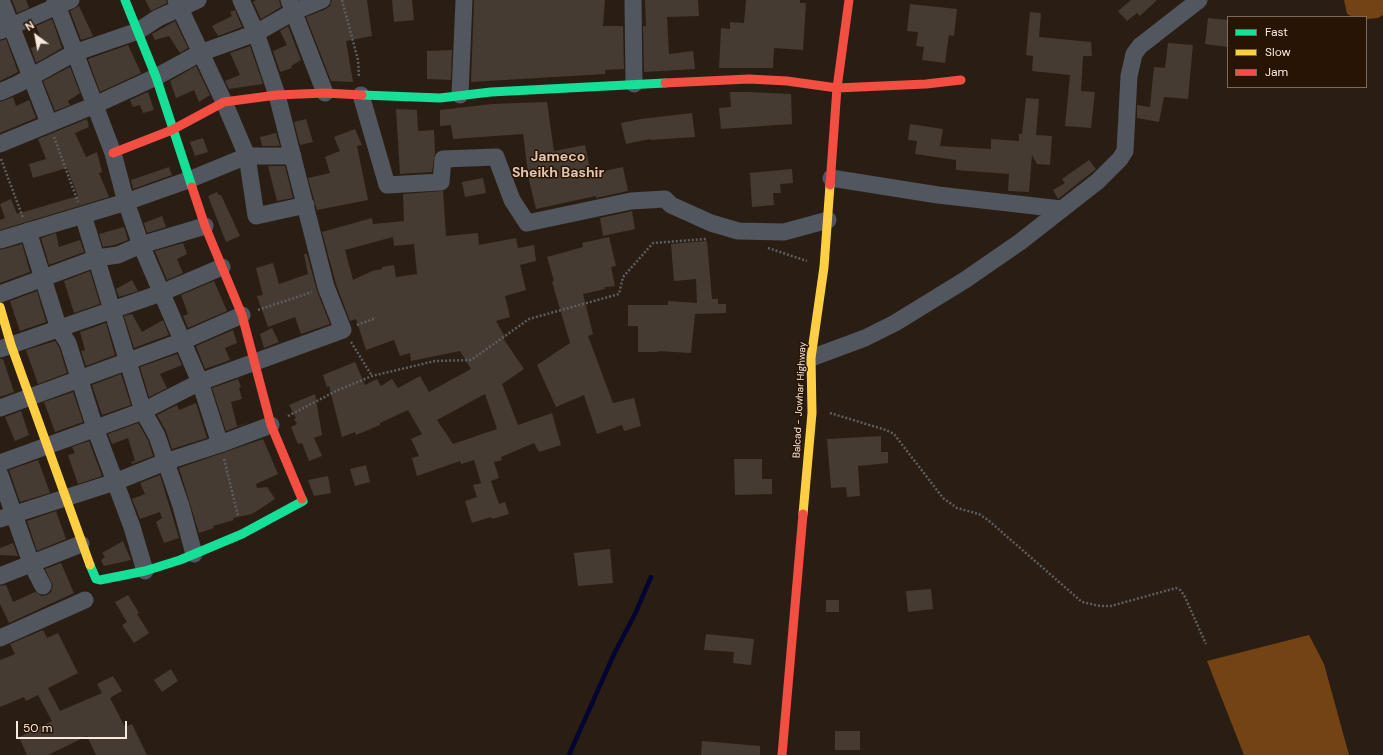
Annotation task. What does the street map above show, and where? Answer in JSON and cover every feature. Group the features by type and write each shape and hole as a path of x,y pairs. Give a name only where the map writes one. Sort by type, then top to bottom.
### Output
{"street":[{"path":"1,0 6,28 31,77 49,124"},
{"path":"0,308 5,347 30,398 66,497 81,544 97,580 145,571 194,554 242,534 299,504 303,500 271,425 242,315 205,226 191,179 172,130 156,77 125,0"},
{"path":"0,92 74,53 138,31 177,4 198,0"},
{"path":"0,462 143,411 200,382 343,330 326,287 277,95 256,33 241,0"},
{"path":"0,144 95,105 156,77 200,53 256,33 291,6 322,0"},
{"path":"460,96 464,0"},
{"path":"633,0 634,84"},
{"name":"Balcad - Jowhar Highway","path":"782,755 812,407 811,358 824,267 837,88 849,0"},
{"path":"811,358 865,338 895,323 965,280 1020,242 1098,181 1120,159 1125,151 1129,76 1134,54 1140,46 1199,0"},
{"path":"6,28 61,2 74,53 113,153 126,202 141,245 200,382 220,444"},
{"path":"177,4 224,102 247,156 256,216 306,205"},
{"path":"291,6 325,93"},
{"path":"113,153 172,130 224,102 277,95 325,93 440,98 634,84 750,79 787,80 837,88 904,86 961,80"},
{"path":"361,95 387,185 441,182 444,159 496,157 512,200 527,223 631,201 665,199 671,204 711,223 738,231 784,232 828,220"},
{"path":"0,240 126,202 191,179 247,156 292,156"},
{"path":"831,178 938,195 1061,209"},
{"path":"83,215 97,258 111,311 143,411 157,436 181,506 194,554"},
{"path":"0,294 97,258 118,255 141,245 205,226"},
{"path":"28,231 58,329 68,342 95,428 132,527 145,571"},
{"path":"5,347 161,293 222,267"},
{"path":"0,408 183,341 242,315"},
{"path":"6,517 114,482 165,462 271,425"},
{"path":"0,476 6,517 43,586"},
{"path":"0,576 81,544"},
{"path":"0,638 85,600"}],"path":[{"path":"342,0 358,60 361,95"},
{"path":"49,124 83,215"},
{"path":"0,157 28,231"},
{"path":"271,425 336,391 372,376 434,361 471,360 529,319 619,294 624,277 653,243 709,238"},
{"path":"242,315 326,287"},
{"path":"372,376 343,330 376,318"},
{"path":"812,407 886,430 894,434 943,498 957,508 979,514 988,520 1082,602 1100,606 1111,606 1176,588 1180,590 1184,595 1206,644"},
{"path":"220,444 242,534"}],"shaded area":[{"path":"1344,0 1383,0 1383,15 1378,18 1367,19 1367,16 1351,16 1347,14"},
{"path":"1309,635 1324,664 1349,755 1244,755 1207,661"}],"building":[{"path":"12,0 26,0 29,8 17,13"},
{"path":"145,0 166,0 167,3 151,11"},
{"path":"256,0 279,0 281,7 261,19 253,2"},
{"path":"332,0 367,0 372,36 346,41 353,82 331,81 306,17 326,9 330,6"},
{"path":"392,0 412,0 414,20 394,22"},
{"path":"474,0 605,0 603,26 623,26 624,69 605,70 605,74 471,82"},
{"path":"645,0 698,0 699,16 667,17 669,54 693,51 695,69 644,72 643,26 646,26"},
{"path":"746,0 800,0 800,3 806,3 803,50 774,48 773,68 719,68 721,28 730,29 730,22 744,23"},
{"path":"1131,0 1157,0 1140,16 1137,13 1127,21 1118,11"},
{"path":"910,4 957,9 954,36 949,35 945,63 922,60 924,47 916,46 918,32 907,31"},
{"path":"79,6 93,36 81,40 70,11"},
{"path":"235,10 242,27 218,36 212,26 232,16 230,12"},
{"path":"1030,12 1041,13 1039,37 1091,42 1092,56 1083,56 1081,91 1095,92 1091,128 1065,126 1070,75 1032,71 1033,56 1026,55"},
{"path":"1208,18 1227,20 1227,47 1205,44"},
{"path":"52,19 62,48 36,63 31,48 43,43 36,26"},
{"path":"175,21 188,48 180,53 169,36 155,40 152,34"},
{"path":"288,26 301,60 291,66 292,68 280,72 273,51 287,45 280,31"},
{"path":"6,39 18,72 0,81 0,41"},
{"path":"1168,43 1193,45 1188,99 1164,97 1159,122 1137,118 1137,105 1150,107 1154,67 1165,68"},
{"path":"128,45 141,73 100,92 88,59"},
{"path":"250,46 263,84 229,89 225,81 240,75 230,53"},
{"path":"452,50 451,80 427,79 427,51"},
{"path":"196,66 210,95 199,102 194,90 176,98 170,81"},
{"path":"70,67 80,93 68,101 70,105 55,111 43,81"},
{"path":"148,92 154,110 143,113 140,105 133,107 130,100"},
{"path":"730,92 791,94 792,124 721,129 719,108 731,107"},
{"path":"13,97 16,106 29,100 36,118 0,133 0,102"},
{"path":"1026,98 1039,99 1036,135 1052,136 1050,165 1037,164 1032,155 1029,192 1008,191 1009,174 956,170 956,160 915,154 917,141 908,140 910,124 943,129 940,146 991,149 991,139 1019,141 1019,134 1022,134"},
{"path":"547,102 554,151 585,145 591,174 623,167 628,191 596,198 596,196 536,209 529,180 523,134 453,139 451,125 440,126 440,110 492,104"},
{"path":"396,109 417,110 418,131 434,130 435,153 432,172 400,174"},
{"path":"692,113 695,137 650,139 626,144 621,123"},
{"path":"87,119 89,127 75,133 86,157 97,152 102,172 99,173 109,197 0,230 0,220 5,218 0,204 11,199 17,214 78,196 67,168 33,178 29,164 46,159 38,139"},
{"path":"306,119 313,142 300,145 294,122"},
{"path":"355,129 362,145 357,146 368,200 317,210 308,178 330,173 325,157 340,151 334,137"},
{"path":"276,133 280,146 262,146 260,137"},
{"path":"203,138 208,152 195,156 190,142"},
{"path":"1089,160 1096,169 1058,199 1053,190 1065,183 1062,179"},
{"path":"268,166 285,166 293,198 277,201"},
{"path":"169,167 172,175 133,189 131,180"},
{"path":"792,169 793,183 780,184 781,193 773,193 774,205 752,207 750,173"},
{"path":"483,178 486,193 465,197 462,182"},
{"path":"443,191 446,236 478,233 479,245 516,238 518,248 534,245 536,261 520,265 526,290 505,296 510,317 496,321 505,337 503,338 524,369 502,384 518,425 552,413 561,445 539,452 534,443 501,457 502,460 494,462 499,478 491,481 499,504 505,502 509,514 492,519 491,517 472,523 465,501 477,497 473,485 481,483 474,460 461,464 460,461 417,476 412,458 419,456 411,439 422,434 408,410 380,423 380,425 356,435 355,432 342,437 329,386 327,387 323,375 355,362 365,385 377,379 381,386 392,379 398,388 420,376 429,392 471,369 460,351 411,361 410,353 400,356 394,340 366,350 356,319 350,321 336,284 322,232 372,218 373,224 404,221 403,194","holes":["393,237 394,246 414,244 417,274 396,277 394,265 382,267 382,269 372,271 353,280 345,250","485,394 497,429 453,444 437,420"]},
{"path":"217,192 221,195 240,236 226,242 208,196"},
{"path":"632,211 635,229 603,236 600,218"},
{"path":"162,216 166,227 147,233 144,223"},
{"path":"124,227 128,240 115,245 103,247 99,234"},
{"path":"56,233 59,247 80,240 84,252 49,265 41,238"},
{"path":"609,237 616,266 611,267 615,286 605,287 605,289 583,294 593,334 588,336 613,403 634,398 641,426 624,431 622,425 597,434 584,395 556,407 537,365 570,343 552,282 554,281 547,257 583,247 582,243"},
{"path":"707,241 712,299 718,299 718,304 726,304 726,313 695,314 691,353 658,351 638,352 638,326 628,326 628,305 668,305 668,301 697,303 696,279 674,281 671,244"},
{"path":"183,243 187,254 177,259 183,273 167,280 155,251"},
{"path":"22,244 30,272 0,283 0,250"},
{"path":"304,254 307,254 317,291 330,324 301,334 295,317 268,327 257,296 263,295 256,268 273,263 279,284 308,274"},
{"path":"90,271 100,304 74,313 64,281"},
{"path":"132,280 138,291 119,297 116,289"},
{"path":"214,281 227,311 188,328 183,316 188,314 181,295"},
{"path":"37,291 46,322 20,331 10,301"},
{"path":"132,314 142,332 163,320 169,335 134,348 124,316"},
{"path":"106,323 115,355 86,366 81,351 85,350 80,332"},
{"path":"272,328 279,342 264,348 260,334"},
{"path":"233,330 237,343 225,348 230,360 205,369 196,346"},
{"path":"55,341 59,347 67,373 38,384 26,350"},
{"path":"177,354 182,365 160,374 167,388 149,397 140,367"},
{"path":"0,359 3,359 14,392 0,397"},
{"path":"121,374 131,405 102,415 92,385"},
{"path":"238,379 241,387 239,388 242,399 231,402 237,426 250,422 226,431 212,388"},
{"path":"73,392 83,422 55,432 44,402"},
{"path":"315,394 322,435 314,438 322,456 309,461 302,443 298,444 291,427 297,424 294,419 296,418 289,405"},
{"path":"196,403 207,438 172,449 166,431 157,415 177,405 179,410"},
{"path":"21,411 29,435 15,441 5,417"},
{"path":"138,423 148,440 153,456 132,464 131,462 135,461 128,438 112,444 108,434"},
{"path":"881,436 881,452 888,452 888,463 858,466 860,496 847,497 846,487 831,488 827,439"},
{"path":"263,439 278,474 256,484 257,488 267,487 275,499 252,514 233,518 234,520 213,526 214,528 199,533 179,468"},
{"path":"89,441 102,476 78,484 68,455 75,453 72,447"},
{"path":"734,459 762,459 762,479 772,479 772,494 735,495"},
{"path":"38,460 50,493 20,502 9,470"},
{"path":"366,465 370,482 355,486 350,469"},
{"path":"160,475 179,538 164,543 156,522 162,518 160,512 140,519 132,499 145,494 140,483"},
{"path":"328,476 331,493 314,496 308,480"},
{"path":"56,511 66,539 37,551 27,521"},
{"path":"123,541 131,560 104,566 101,560 105,557 102,553"},
{"path":"13,543 18,556 0,555 0,548"},
{"path":"610,549 613,583 578,586 574,553"},
{"path":"61,563 74,593 9,623 0,604 0,586 6,585 13,602 35,592 42,596 47,595 51,592 53,586 45,569"},
{"path":"931,589 933,609 908,612 906,591"},
{"path":"128,595 139,613 137,614 149,633 134,643 122,625 127,622 115,602"},
{"path":"826,600 839,600 839,612 826,612"},
{"path":"43,630 47,638 58,633 78,673 48,688 60,711 102,693 97,684 113,676 122,691 110,698 125,727 132,724 147,755 96,755 87,736 48,755 27,755 19,737 52,721 38,695 26,701 24,697 0,707 0,660 15,654 10,644"},
{"path":"706,634 754,639 751,665 733,663 734,652 704,650"},
{"path":"171,669 178,681 162,692 154,680"},
{"path":"835,731 860,731 860,750 835,750"},
{"path":"702,741 760,746 760,755 701,755"}],"waterway":[{"path":"569,755 615,652 635,614 651,577"}],"traffic: fast":[{"path":"125,0 156,77 192,187"},
{"path":"362,95 440,98 491,92 665,83"},
{"path":"90,565 96,579 100,580 145,571 180,560 242,534 303,501 302,499"}],"traffic: slow":[{"path":"803,514 812,413 811,358 824,267 830,185"},
{"path":"0,307 11,345 90,565"}],"traffic: jam":[{"path":"830,185 837,88 849,0"},
{"path":"665,83 749,79 787,81 837,88 926,84 961,80"},
{"path":"113,153 172,130 224,102 277,95 325,93 362,95"},
{"path":"192,187 205,226 242,315 271,425 302,499"},
{"path":"782,755 803,514"}],"district":[{"name":"Jameco Sheikh Bashir","path":"558,166"}]}
